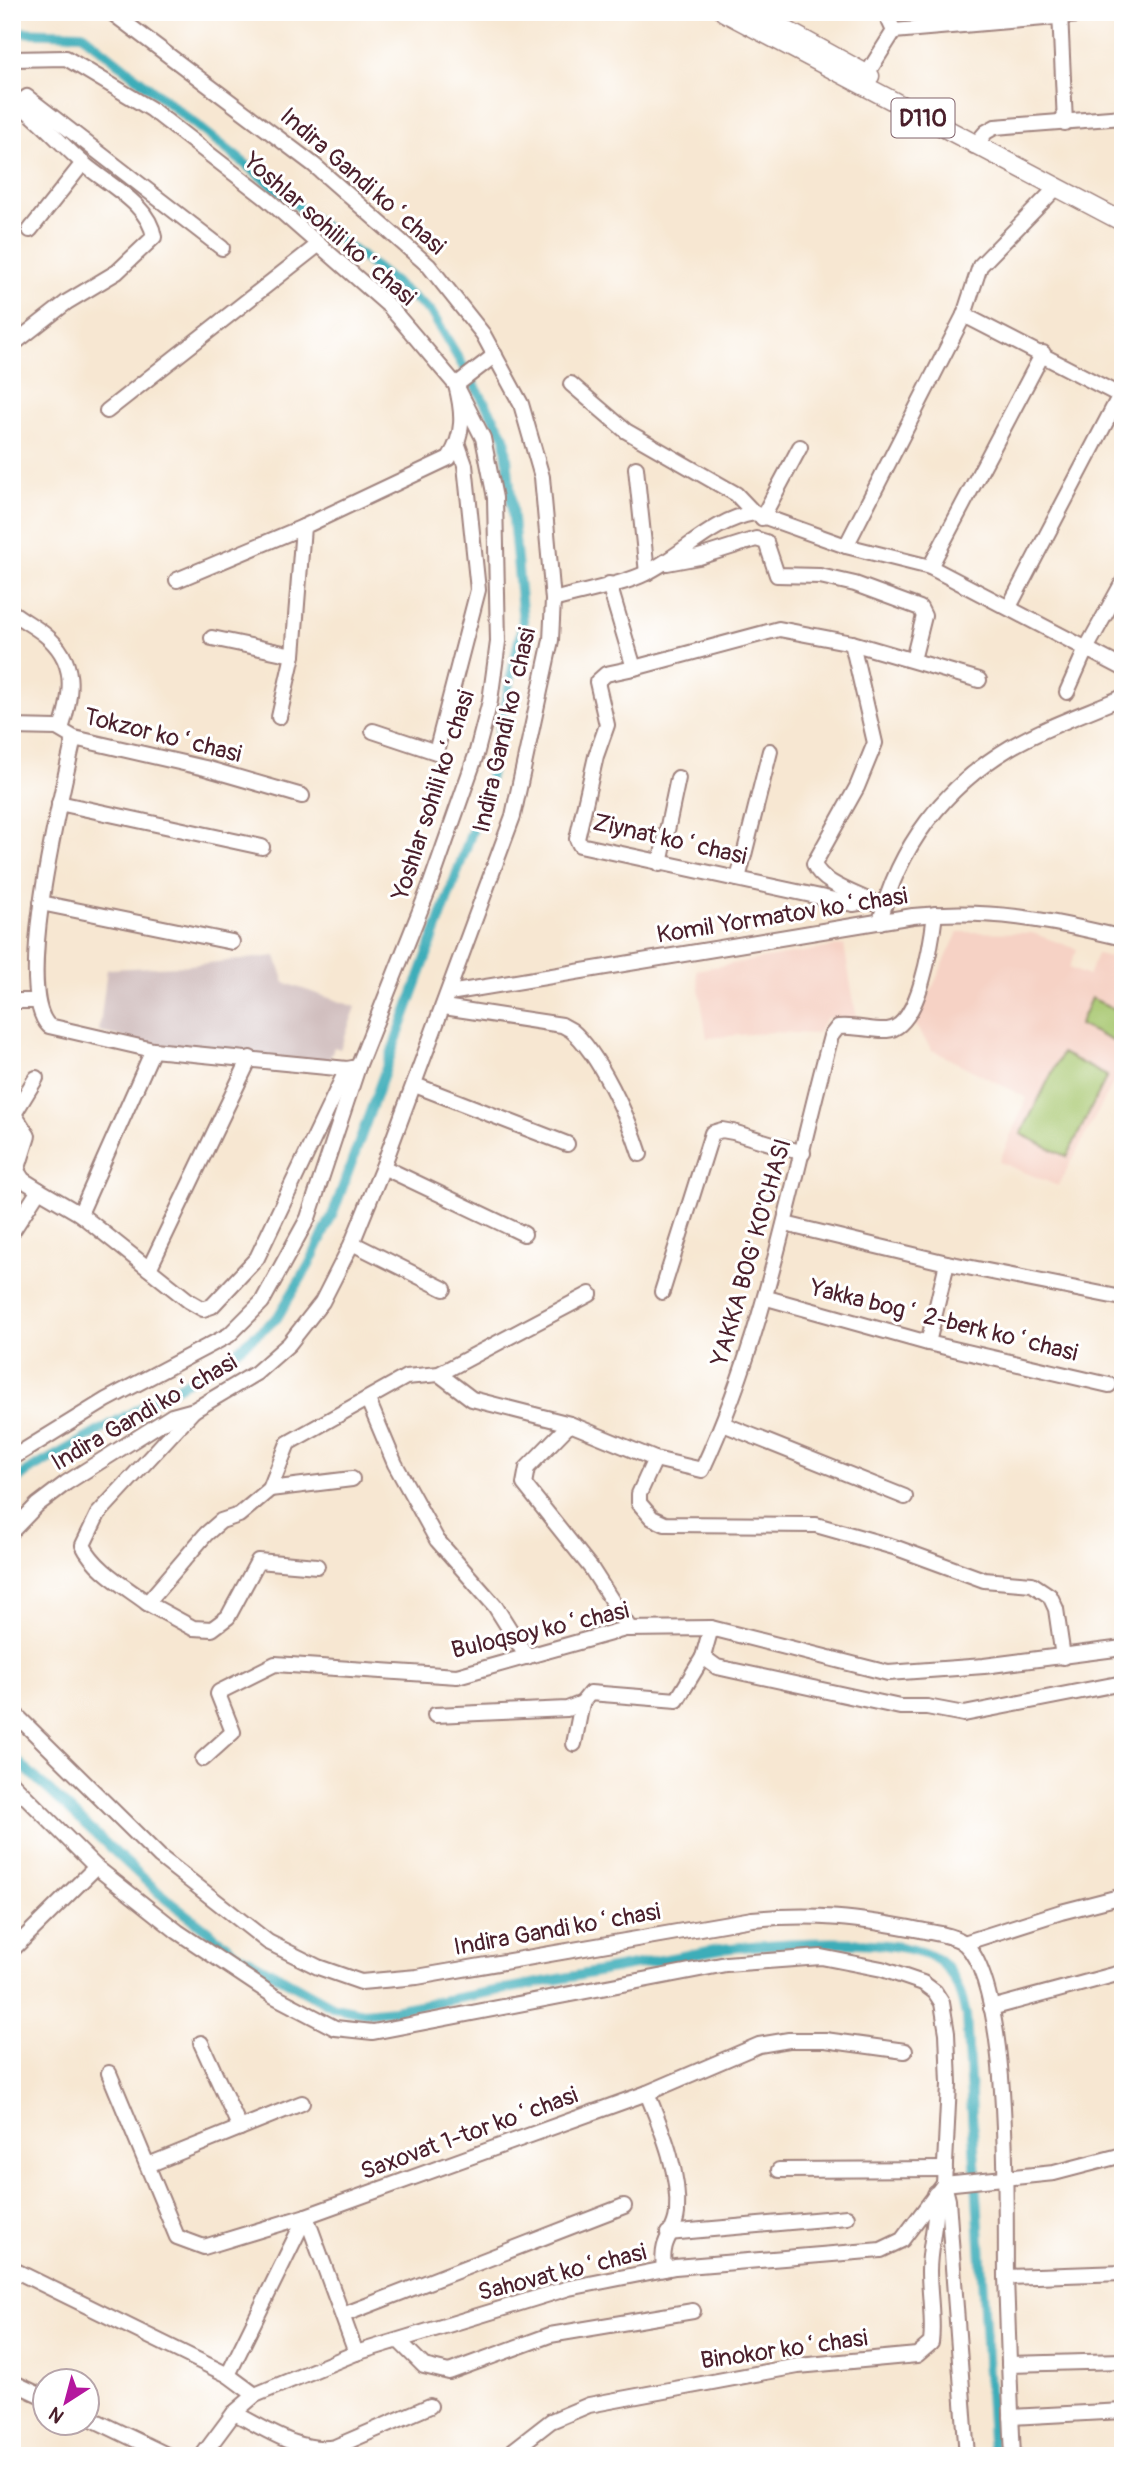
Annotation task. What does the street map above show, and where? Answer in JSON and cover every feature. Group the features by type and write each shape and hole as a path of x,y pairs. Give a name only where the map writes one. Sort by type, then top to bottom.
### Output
{"main road":[{"name":"D110","path":"724,12 977,141 1123,211"},
{"name":"D110","path":"753,12 867,74 977,141 1123,222"}],"street":[{"name":"Indira Gandi koʻchasi","path":"12,1531 37,1505 66,1483 172,1416 194,1410 240,1385 289,1344 322,1302 352,1243 383,1167 513,816 551,640 553,600 542,477 521,404 489,359 483,334 429,266 276,134 111,12"},
{"path":"885,12 894,31"},
{"path":"894,31 1060,14 1113,12"},
{"path":"1060,14 1065,122"},
{"path":"867,74 894,31"},
{"name":"Yoshlar sohili koʻchasi","path":"12,59 66,58 151,109 267,199 389,306 456,385 483,438 495,498 498,642 490,701 476,755 431,883 353,1068 257,1258 229,1291 212,1306 203,1309 80,1214 23,1180 17,1171 28,1136 14,1114 36,1078"},
{"path":"12,345 67,302 117,272 154,237 152,226 132,202 83,163 50,129 14,103 27,97 222,248"},
{"path":"977,141 995,127 1123,117"},
{"path":"30,230 83,163"},
{"path":"846,546 964,315 980,266 1057,187"},
{"path":"107,411 318,245"},
{"path":"964,315 1043,353 1122,396 1009,607"},
{"path":"930,567 1043,353"},
{"path":"373,731 436,752 444,729 478,590 465,465 458,445 462,411 456,385 489,359"},
{"path":"571,384 626,431 736,494 758,516"},
{"path":"177,580 303,527 449,458 458,445"},
{"path":"758,516 800,447"},
{"path":"636,468 652,569"},
{"path":"652,569 739,516 758,516 846,546 930,567 1123,668"},
{"path":"279,717 293,655 303,527"},
{"path":"553,600 756,538 766,542 777,575 820,576 855,584 920,608 924,616 913,660"},
{"path":"1067,692 1086,649 1123,583"},
{"path":"609,584 634,668"},
{"path":"15,617 64,651 69,662 66,710 61,729"},
{"name":"Ziynat koʻchasi","path":"878,910 580,845 577,839 596,756 607,725 597,682 606,674 779,629 852,643 979,680"},
{"path":"212,638 293,655"},
{"path":"852,643 876,743 857,786 814,864 816,872 878,910 919,829 963,782 1011,747 1123,697"},
{"name":"Tokzor koʻchasi","path":"12,727 61,729 74,738 205,768 302,796"},
{"path":"74,738 41,902 37,1001 43,1020 49,1026 153,1050 353,1068"},
{"path":"738,879 770,751"},
{"path":"660,864 678,778"},
{"path":"59,803 262,848"},
{"path":"41,902 232,943"},
{"name":"Komil Yormatov koʻchasi","path":"446,1000 878,910 934,914 965,911 1043,918 1123,937"},
{"name":"YAKKA BOG' KO'CHASI","path":"439,1374 472,1399 570,1424 655,1458 702,1470 723,1424 767,1298 831,1036 838,1027 890,1030 903,1022 910,1013 928,965 934,914"},
{"path":"446,1000 562,1025 571,1030 609,1084 633,1130 640,1154"},
{"path":"12,1001 37,1001"},
{"path":"80,1214 153,1050"},
{"path":"149,1269 250,1058"},
{"name":"Yoshlar sohili koʻchasi","path":"12,1458 107,1400 229,1335 247,1320 262,1302 308,1218 353,1068"},
{"path":"415,1085 567,1144"},
{"path":"662,1292 712,1133 722,1130 733,1132 803,1153"},
{"path":"383,1167 524,1234"},
{"path":"12,1233 39,1190"},
{"path":"785,1224 947,1263 1122,1298"},
{"path":"352,1243 444,1289"},
{"path":"928,1343 947,1263"},
{"path":"147,1603 206,1534 221,1521 239,1515 270,1489 288,1443 406,1377 439,1374 590,1294"},
{"name":"Yakka bogʻ 2-berk koʻchasi","path":"767,1298 928,1343 1110,1385"},
{"path":"368,1400 395,1464 437,1540 495,1606 527,1657"},
{"path":"194,1410 98,1514 83,1545 95,1561 147,1603 193,1628 212,1629 228,1617 258,1561 317,1566"},
{"path":"570,1424 527,1468 524,1484 591,1568 630,1629"},
{"path":"723,1424 905,1497"},
{"path":"655,1458 639,1494 639,1503 652,1518 678,1526 816,1525 894,1547 984,1580 1032,1584 1050,1596 1056,1609 1063,1657"},
{"path":"270,1489 352,1479"},
{"path":"574,1744 582,1703 590,1693 677,1700 703,1657 710,1628"},
{"name":"Buloqsoy koʻchasi","path":"203,1759 233,1732 219,1692 275,1664 457,1676 630,1629 710,1628 888,1673 1063,1657 1123,1648"},
{"path":"703,1657 717,1667 809,1688 900,1707 927,1707 964,1714 1123,1683"},
{"path":"435,1715 555,1711 582,1703"},
{"name":"Indira Gandi koʻchasi","path":"12,1711 160,1857 234,1918 292,1955 352,1980 379,1982 752,1919 797,1915 856,1917 941,1934 964,1943"},
{"path":"12,1783 96,1867 178,1932 274,1996 335,2028 354,2032 417,2024 726,1964 821,1957 882,1969 923,1983 935,1992 942,2003 947,2033 945,2168 939,2189"},
{"path":"12,1950 96,1867"},
{"path":"1013,2456 1006,2277 998,2177 1000,2079 991,2008 982,1970 964,1943 1060,1912 1123,1896"},
{"path":"991,2008 1117,1974"},
{"name":"Saxovat 1-tor koʻchasi","path":"109,2073 177,2237 195,2245 218,2244 306,2216 647,2093 772,2042 825,2040 905,2051"},
{"path":"201,2043 240,2128"},
{"path":"647,2093 666,2141 677,2201 677,2216 662,2253 664,2269"},
{"path":"148,2165 302,2103"},
{"path":"939,2189 960,2180 1054,2173 1123,2155"},
{"path":"779,2170 945,2168"},
{"path":"939,2189 948,2200 967,2456"},
{"name":"Sahovat koʻchasi","path":"202,2456 234,2413 255,2395 356,2353 400,2342 569,2288 664,2269 881,2250 902,2240 914,2228 939,2189"},
{"name":"Binokor koʻchasi","path":"506,2456 551,2421 589,2405 798,2367 917,2355 931,2343 933,2331 929,2269 939,2189"},
{"path":"343,2315 624,2206"},
{"path":"306,2216 356,2353"},
{"path":"228,2375 306,2216"},
{"path":"668,2233 848,2217"},
{"path":"12,2269 228,2375 255,2395"},
{"path":"1006,2277 1123,2273"},
{"path":"400,2342 424,2366 449,2372 550,2335 693,2311"},
{"path":"1009,2364 1123,2361"},
{"path":"12,2382 32,2391"},
{"path":"234,2413 305,2451 335,2447 430,2406"},
{"path":"1011,2417 1123,2411"},
{"path":"102,2424 169,2456"}],"shaded area":[{"path":"958,932 1032,933 1077,949 1069,968 1088,976 1097,954 1123,960 1123,1065 1058,1186 999,1162 1027,1098 932,1050 915,1025"},
{"path":"844,945 857,1019 826,1018 817,1034 772,1032 707,1038 696,970"},
{"path":"276,956 285,983 356,1007 340,1049 334,1047 329,1061 183,1051 99,1032 107,969 180,966"}],"green space":[{"path":"1091,998 1123,1013 1123,1046 1079,1025"},
{"path":"1062,1053 1107,1076 1067,1157 1021,1134"}],"waterway":[{"path":"12,32 82,34 431,312 505,437 523,621 487,790 334,1211 309,1265 277,1318 223,1361 28,1471 12,1484"},
{"path":"12,1756 158,1892 236,1953 334,2007 364,2013 393,2010 720,1949 769,1945 864,1943 894,1946 938,1960 953,1978 966,2016 993,2456"}]}
